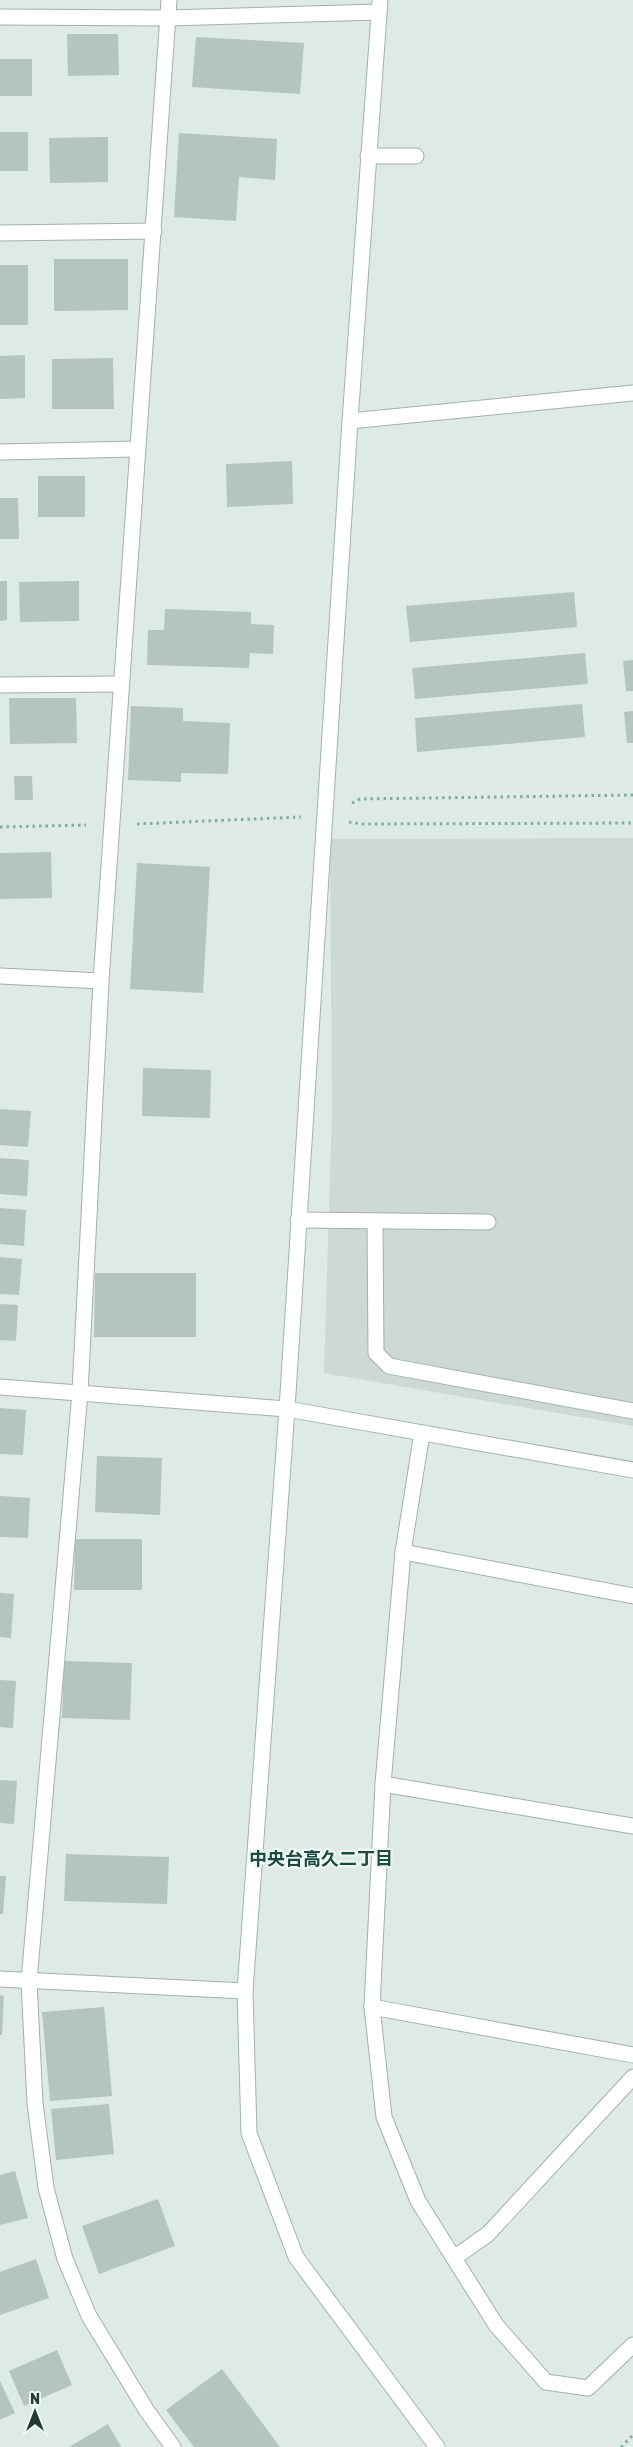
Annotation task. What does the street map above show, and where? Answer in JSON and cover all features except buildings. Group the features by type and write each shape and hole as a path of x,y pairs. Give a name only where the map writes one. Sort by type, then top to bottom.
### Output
{"street":[{"path":"169,0 154,231 120,684 113,825 101,981 80,1392 29,1981 34,2103 46,2188 65,2259 89,2316 147,2410 173,2447"},
{"path":"0,17 168,18 380,6 350,421 287,1409 245,1991 249,2134 296,2257 437,2447"},
{"path":"368,156 416,156"},
{"path":"0,233 154,231"},
{"path":"350,421 633,394"},
{"path":"0,452 137,449"},
{"path":"0,686 120,684"},
{"path":"0,976 101,981"},
{"path":"298,1220 488,1222"},
{"path":"375,1222 376,1353 389,1366 633,1411"},
{"path":"0,1387 287,1409 633,1470"},
{"path":"422,1433 403,1552 383,1784 372,2007 384,2117 418,2201 496,2325 546,2382 588,2388 633,2345"},
{"path":"403,1552 633,1596"},
{"path":"383,1784 633,1826"},
{"path":"0,1979 245,1991"},
{"path":"372,2007 633,2055"},
{"path":"454,2258 488,2234 633,2077"}],"path":[{"path":"324,816 360,799 633,795"},
{"path":"0,827 113,825 324,816 362,824 633,823"},
{"path":"621,2447 633,2435"}],"shaded area":[{"path":"633,838 633,1426 324,1373 332,1112 330,839"}],"district":[{"name":"中央台高久二丁目","path":"321,1859"}]}
